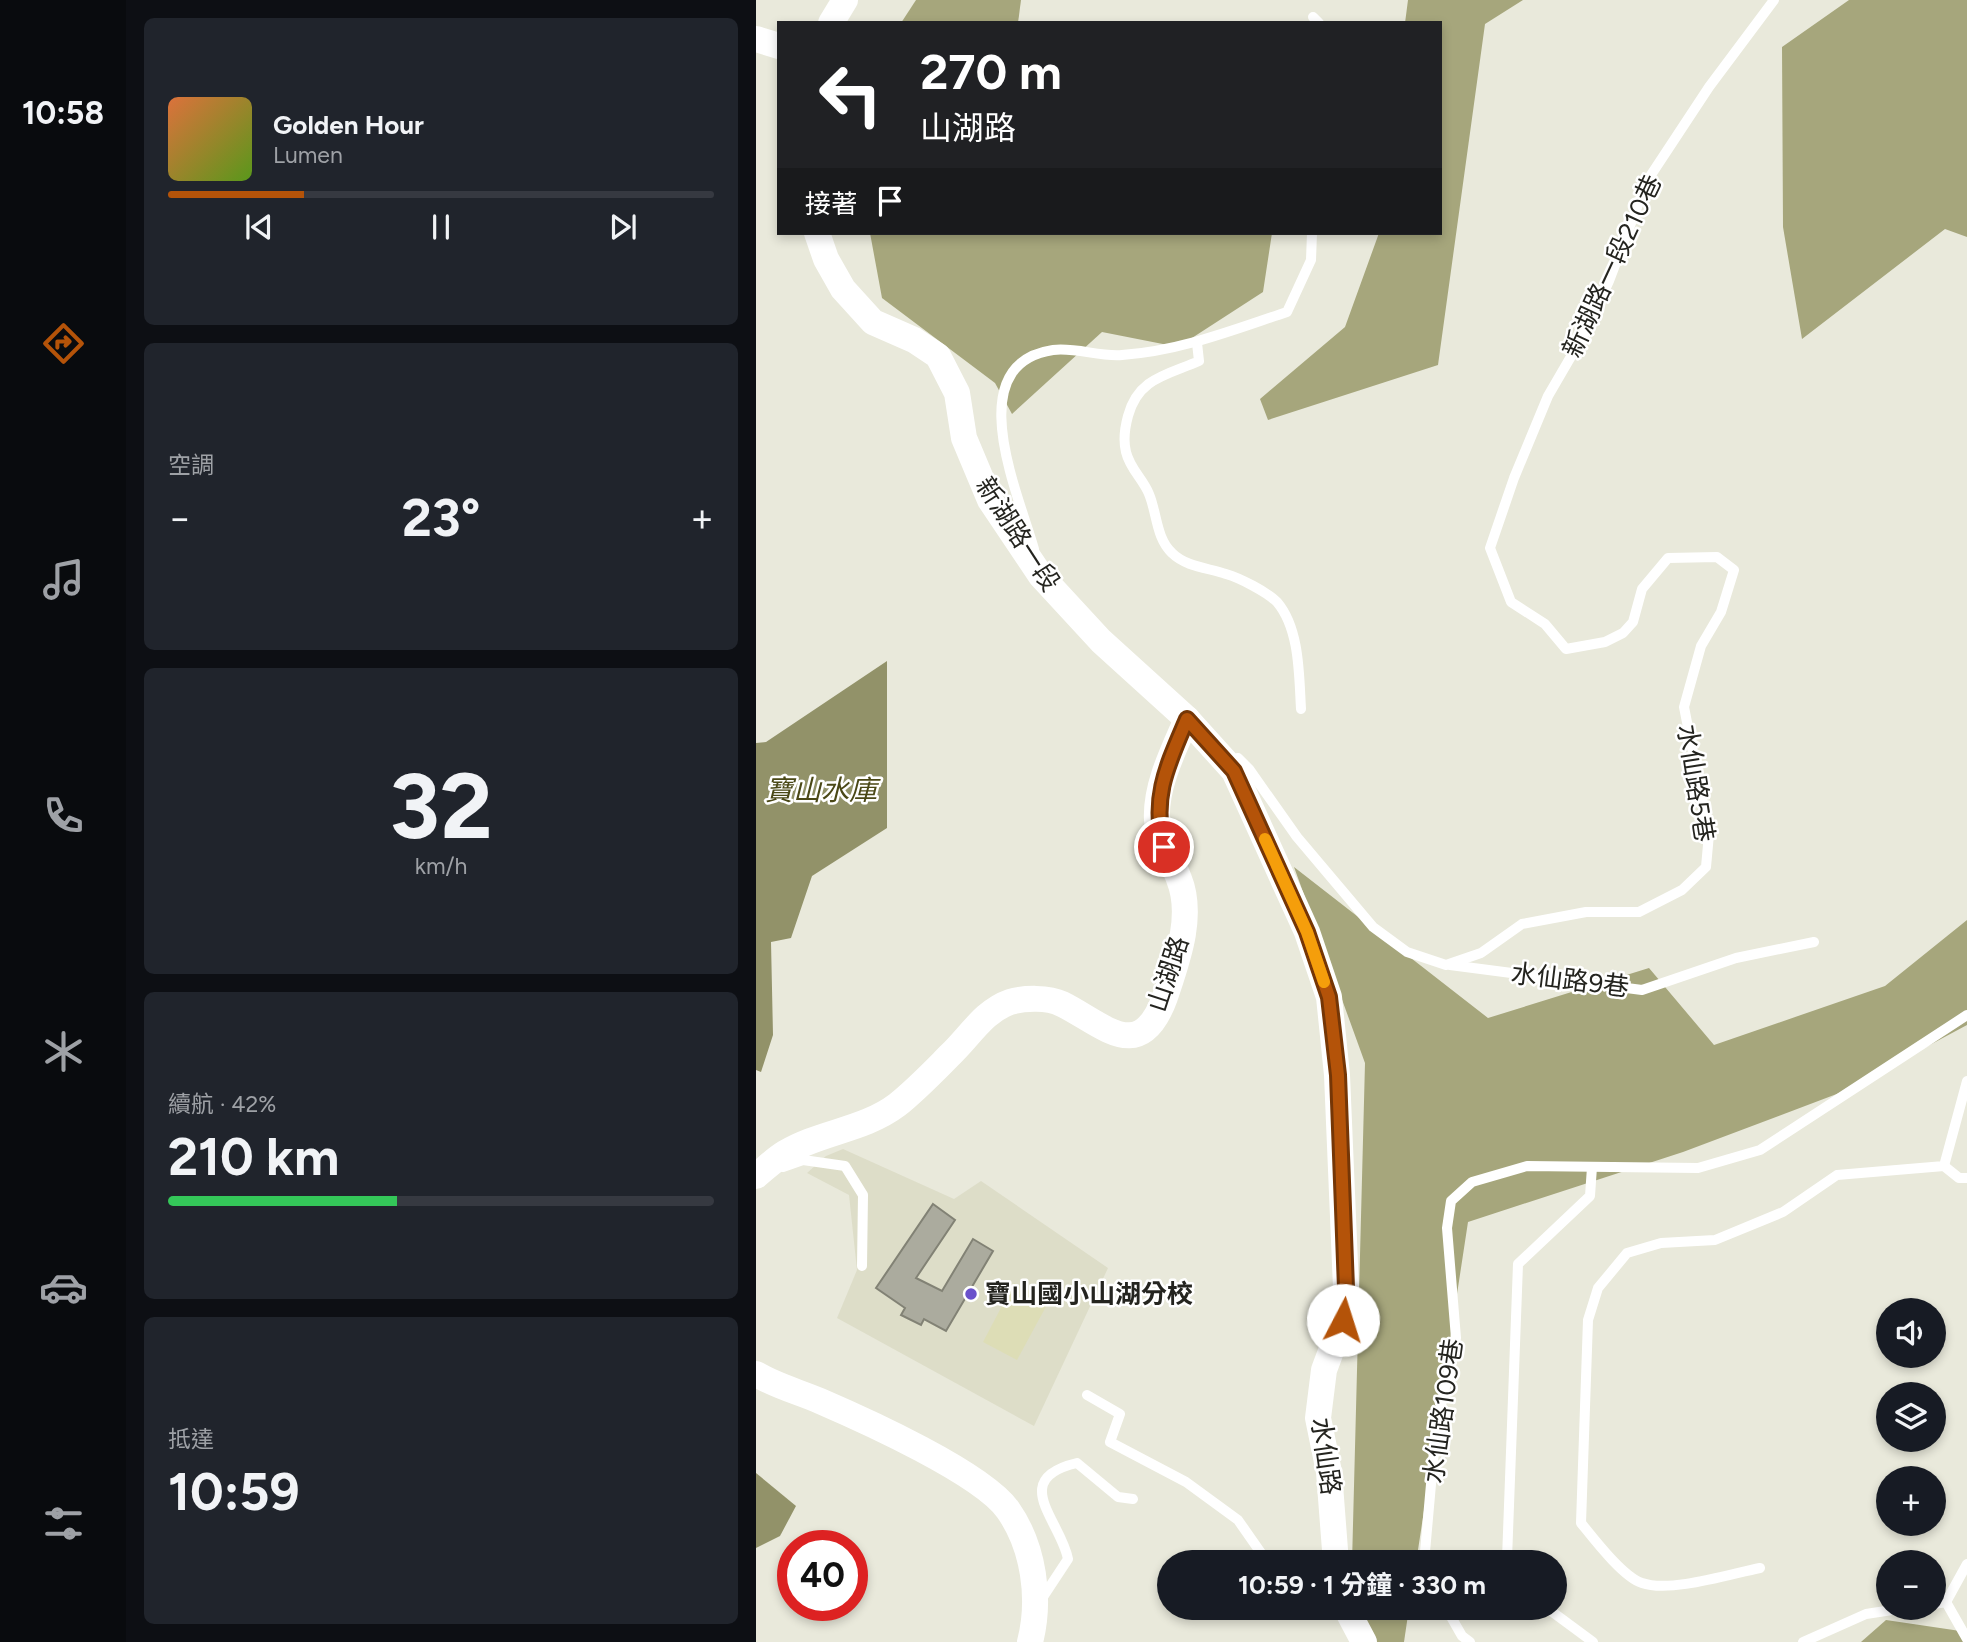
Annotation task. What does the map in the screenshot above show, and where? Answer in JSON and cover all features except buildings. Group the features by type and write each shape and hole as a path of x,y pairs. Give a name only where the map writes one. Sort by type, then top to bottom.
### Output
{"street":[{"path":"832,21 845,0"},
{"path":"756,39 777,45"},
{"name":"新湖路一段","path":"818,235 826,259 843,289 873,322 914,340 939,356 957,393 964,438 990,500 1041,576 1101,641 1187,719"},
{"name":"山湖路","path":"756,1176 786,1152 869,1121 896,1105 952,1054 988,1014 1010,1002 1039,999 1059,1002 1116,1035 1139,1034 1152,1023 1164,998 1184,935 1180,880 1164,847 1157,821 1159,798 1187,719"},
{"name":"水仙路","path":"1187,719 1234,771 1307,932 1329,997 1338,1075 1346,1288 1343,1320 1324,1370 1318,1418 1329,1472 1335,1550"},
{"path":"756,1374 880,1428 968,1476 1007,1508 1022,1536 1037,1606 1030,1642"},
{"path":"1349,1620 1364,1642"}],"lane":[{"name":"新湖路一段210巷","path":"1548,396 1587,329 1609,281 1647,181 1709,87 1774,0"},
{"path":"1041,576 1007,463 1000,410 1003,390 1018,364 1052,350 1120,356 1197,343 1287,312 1311,260 1312,235"},
{"path":"1197,343 1199,361 1147,383 1133,397 1125,428 1126,452 1135,473 1149,493 1161,534 1172,554 1202,568 1226,573 1275,600 1287,617 1298,668 1301,709"},
{"name":"水仙路5巷","path":"1446,965 1481,953 1522,924 1586,912 1639,912 1682,890 1706,867 1709,834 1684,707 1701,646 1721,612 1734,570 1717,557 1668,558 1642,589 1633,622 1623,633 1605,642 1566,649 1545,624 1511,602 1490,548 1548,396"},
{"path":"1187,719 1249,769 1297,837 1373,928 1407,952 1446,965"},
{"name":"水仙路9巷","path":"1446,965 1642,990 1736,958 1814,942"},
{"name":"水仙路109巷","path":"1425,1550 1436,1427 1456,1338 1447,1228 1451,1201 1472,1182 1527,1166 1698,1168 1760,1150 1967,1015"},
{"path":"1944,1166 1967,1081"},
{"path":"756,1176 803,1160 845,1166 863,1195 862,1266"},
{"path":"1759,1568 1681,1585 1642,1583 1608,1556 1581,1523 1588,1320 1598,1288 1627,1253 1661,1243 1714,1240 1783,1212 1838,1175 1944,1166 1959,1178 1967,1178"},
{"path":"1507,1550 1518,1264 1590,1196 1592,1167"},
{"path":"1087,1395 1120,1414 1110,1442 1186,1482 1238,1520 1259,1550"},
{"path":"1037,1606 1068,1559 1065,1545 1043,1507 1043,1485 1049,1475 1077,1463 1118,1497 1133,1499"},
{"path":"1946,1600 1967,1564"},
{"path":"1946,1604 1967,1639"},
{"path":"1803,1642 1866,1614 1876,1612"},
{"path":"1453,1620 1462,1636 1470,1642"},
{"path":"1563,1620 1593,1642"}],"shaded area":[{"path":"916,0 1021,0 1018,21 902,21"},
{"path":"1408,0 1523,0 1485,24 1438,365 1268,420 1260,399 1345,327 1378,235 1442,235 1442,21 1405,21"},
{"path":"1849,0 1967,0 1967,237 1945,229 1802,339 1783,227 1782,47"},
{"path":"870,235 1272,235 1263,292 1178,347 1102,332 1012,414 995,383 882,298"},
{"path":"1294,867 1488,1018 1649,968 1714,1045 1885,986 1967,920 1967,1025 1842,1092 1683,1152 1468,1222 1418,1550 1352,1550 1365,1063"},
{"name":"寶山國小山湖分校","path":"843,1149 954,1199 981,1181 1108,1268 1034,1426 837,1318 857,1270 849,1195 807,1173 826,1156"},
{"path":"1014,1283 1049,1301 1017,1360 983,1342"},
{"path":"1358,1620 1407,1620 1404,1642 1370,1642"},
{"path":"1886,1620 1967,1632 1967,1642 1861,1642"}],"water":[{"name":"寶山水庫","path":"887,661 887,828 812,876 791,938 771,942 773,1035 761,1072 756,1070 756,743 766,742"},
{"path":"756,1473 796,1506 783,1530 777,1530 777,1538 756,1548"}],"slow traffic":[{"path":"1265,839 1307,932 1324,982"}],"place":[{"name":"寶山國小山湖分校","path":"971,1294"}],"route":[{"path":"1164,847 1157,821 1159,798 1173,752 1187,719 1234,771 1307,932 1329,997 1338,1075 1346,1288 1343,1320"}]}
